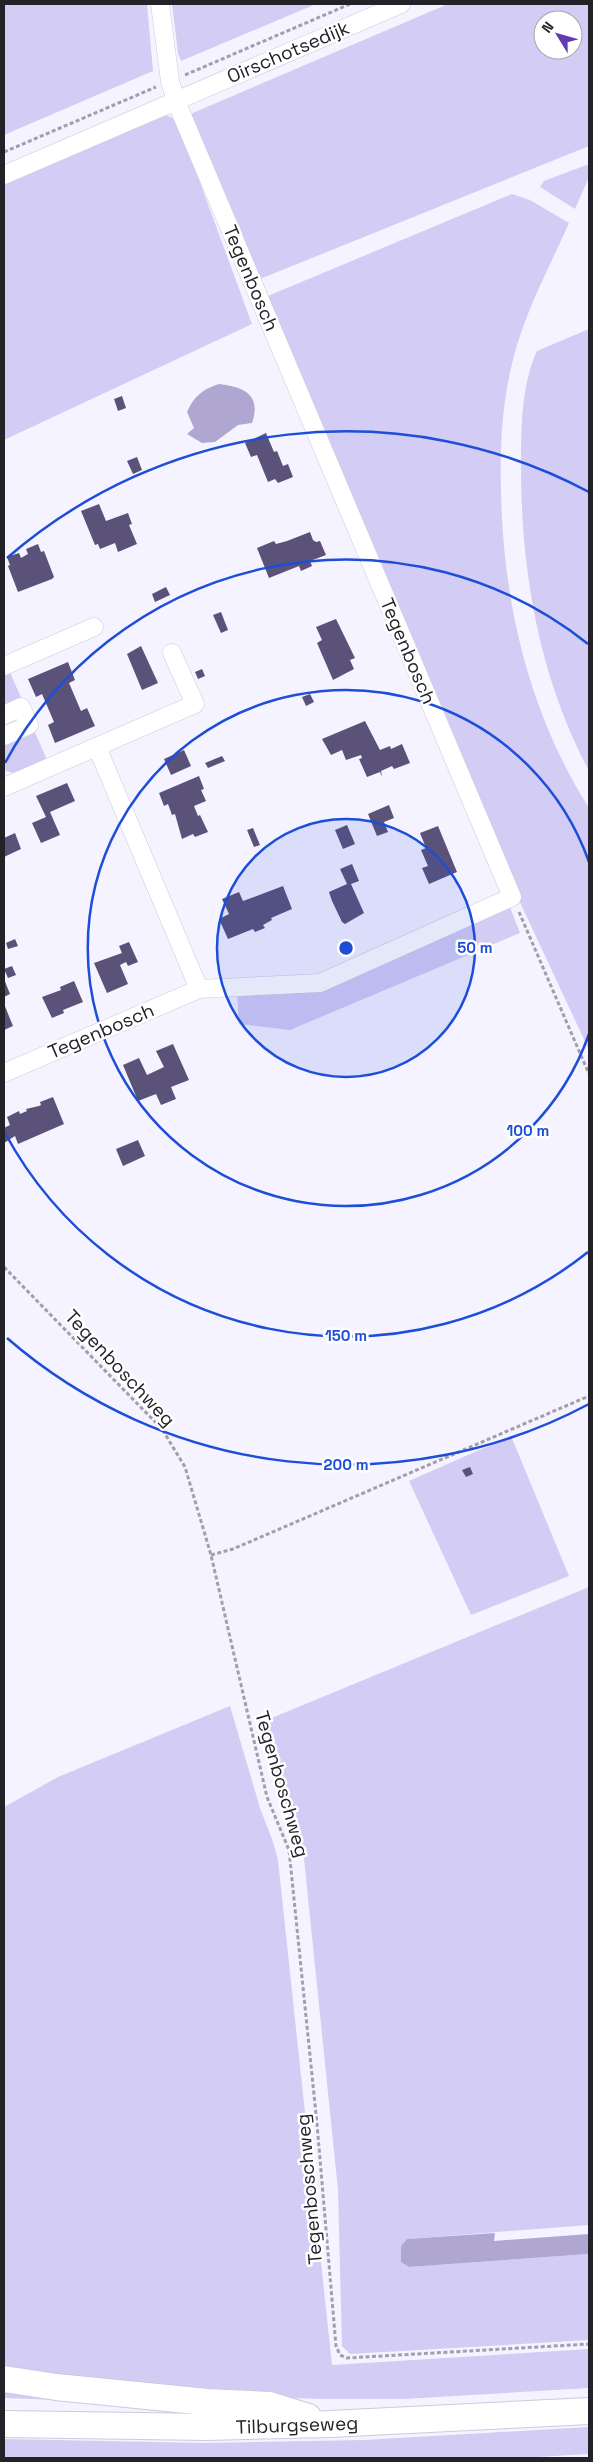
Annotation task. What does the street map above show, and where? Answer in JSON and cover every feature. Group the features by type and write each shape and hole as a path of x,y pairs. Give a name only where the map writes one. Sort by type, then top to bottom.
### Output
{"highway":[{"path":"4,2379 197,2401 269,2405 330,2424"},
{"name":"Tilburgseweg","path":"4,2424 207,2427 330,2424 589,2411"}],"street":[{"path":"160,4 170,81 176,101"},
{"name":"Oirschotsedijk","path":"4,175 401,4"},
{"name":"Tegenbosch","path":"4,1073 199,989 320,983 512,897 262,289 176,101"},
{"path":"4,666 94,627"},
{"path":"4,786 194,704 172,653"},
{"path":"4,715 21,707 29,725 4,736"},
{"path":"97,747 199,989"}],"path":[{"path":"4,152 350,4"},
{"path":"512,897 589,1074"},
{"name":"Tegenboschweg","path":"4,1267 162,1429 186,1467 211,1555 267,1796 289,1850 317,2124 336,2346 340,2355 347,2358 589,2344"},
{"path":"211,1555 233,1549 589,1396"}],"shaded area":[{"path":"4,4 147,4 153,71 4,135"},
{"path":"172,4 316,4 181,61 178,53"},
{"path":"448,4 589,4 589,146 260,279 188,115"},
{"path":"162,113 177,120 252,324 4,440 4,181"},
{"path":"589,164 589,177 575,209 540,187 544,181"},
{"path":"512,194 530,200 569,223 532,305 514,356 507,389 503,423 501,491 507,574 523,656 550,734 568,772 589,808 589,1050 511,883 263,298"},
{"path":"589,329 589,771 557,699 536,623 529,585 525,546 521,467 525,393 537,351"},
{"path":"219,384 236,387 248,394 254,405 252,423 238,425 215,442 202,443 187,434 194,428 187,412 200,394 208,388"},
{"path":"8,668 23,702 4,711 4,671"},
{"path":"33,728 48,762 17,774 6,771 4,766 4,741"},
{"path":"510,907 520,933 290,1030 239,1024 237,993 323,988"},
{"path":"511,1436 569,1576 471,1615 409,1481"},
{"path":"589,1587 589,2225 407,2239 401,2246 401,2262 409,2267 589,2254 589,2340 350,2354 342,2346 338,2190 303,1849 298,1833 283,1804 264,1726 274,1717"},
{"path":"230,1706 260,1808 278,1860 332,2365 589,2349 589,2388 404,2399 208,2396 4,2373 4,1807 58,1777"},
{"path":"495,2233 494,2241 589,2234 589,2254 409,2267 401,2262 401,2246 407,2239"},
{"path":"4,2386 140,2403 4,2398"},
{"path":"589,2427 589,2454 519,2458 4,2458 4,2439 206,2443 364,2440"}],"building":[{"path":"122,396 126,408 118,411 114,399"},
{"path":"266,433 274,452 277,451 283,466 288,464 293,477 278,483 275,479 268,482 257,455 251,457 245,443"},
{"path":"137,457 142,470 133,474 127,461"},
{"path":"99,504 106,521 128,513 132,524 129,525 137,544 118,552 115,543 100,549 98,544 95,545 81,511"},
{"path":"310,532 313,540 316,542 320,541 326,555 310,561 312,566 301,571 299,566 269,578 257,548 274,541 276,544 287,541"},
{"path":"38,544 41,552 44,551 54,577 18,592 8,566 10,565 7,557 19,553 21,558 28,554 26,549"},
{"path":"166,587 170,595 155,602 152,594"},
{"path":"221,612 228,630 221,633 213,615"},
{"path":"336,619 355,658 350,660 354,669 333,680 317,643 322,640 316,627"},
{"path":"141,646 158,683 142,690 127,654"},
{"path":"68,662 75,680 69,683 81,711 87,708 95,726 55,743 48,725 54,722 42,694 36,697 28,679"},
{"path":"202,669 205,676 198,679 195,672"},
{"path":"310,694 314,702 306,706 302,697"},
{"path":"365,721 380,750 390,746 391,749 402,744 410,763 394,769 392,766 381,771 382,777 380,772 367,777 359,759 362,758 361,755 346,760 342,750 331,755 322,739"},
{"path":"184,750 191,766 171,775 164,759"},
{"path":"222,756 225,761 208,768 205,763"},
{"path":"199,776 204,789 201,790 206,801 194,806 208,832 195,837 193,834 182,839 175,814 172,815 168,804 164,806 159,793"},
{"path":"67,783 75,801 50,812 60,835 41,843 32,823 46,817 36,796"},
{"path":"389,805 394,818 384,822 388,832 377,836 368,814"},
{"path":"347,825 355,844 343,849 335,830"},
{"path":"438,826 457,872 429,884 422,868 428,866 421,850 426,848 420,833"},
{"path":"253,828 260,845 254,847 247,830"},
{"path":"15,833 21,849 4,857 4,838"},
{"path":"352,864 359,881 351,884 364,913 345,924 342,922 329,892 347,884 340,869"},
{"path":"283,886 292,909 271,918 272,920 263,925 265,928 255,932 253,929 228,939 219,919 229,914 222,899 239,892 243,901"},
{"path":"15,939 18,946 8,949 6,943"},
{"path":"129,942 138,962 128,966 126,962 120,965 128,984 107,993 94,963 122,953 119,946"},
{"path":"12,966 16,975 8,978 4,969"},
{"path":"4,979 10,994 4,997"},
{"path":"74,981 83,1002 63,1010 64,1013 52,1018 42,997 61,990 60,987"},
{"path":"4,1004 13,1026 4,1030"},
{"path":"173,1044 189,1080 171,1087 176,1099 161,1105 156,1094 138,1101 123,1065 139,1058 147,1075 164,1067 156,1051"},
{"path":"53,1097 64,1124 18,1144 15,1136 4,1143 4,1128 10,1125 7,1117 19,1111 20,1114 27,1111 26,1109 39,1106 41,1105 40,1102"},
{"path":"138,1140 145,1156 123,1166 116,1149"},
{"path":"470,1467 473,1474 466,1477 462,1470"}]}
